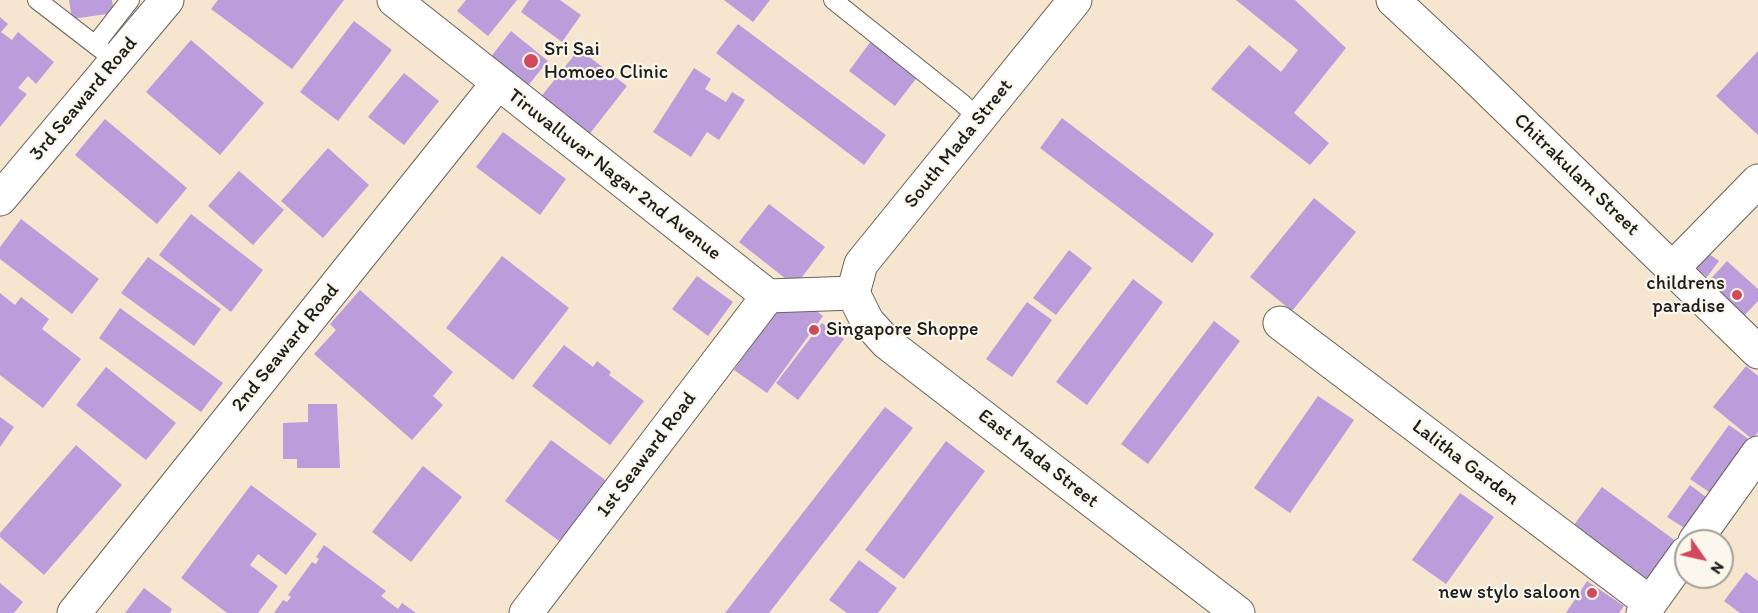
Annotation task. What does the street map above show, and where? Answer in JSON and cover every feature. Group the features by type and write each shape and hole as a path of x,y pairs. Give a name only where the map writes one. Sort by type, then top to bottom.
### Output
{"street":[{"name":"3rd Seaward Road","path":"0,199 106,53 167,0"},
{"name":"Tiruvalluvar Nagar 2nd Avenue","path":"394,0 768,296"},
{"name":"South Mada Street","path":"853,292 861,264 1075,0"},
{"name":"Chitrakulam Street","path":"1393,0 1758,352"},
{"name":"2nd Seaward Road","path":"74,613 498,83"},
{"path":"1672,269 1758,181"},
{"path":"768,296 853,292"},
{"name":"East Mada Street","path":"853,292 867,321 887,343 1238,613"},
{"name":"1st Seaward Road","path":"526,613 768,296"},
{"name":"Lalitha Garden","path":"1280,323 1646,608"},
{"path":"1704,529 1758,453"},
{"path":"1646,608 1674,570"}],"lane":[{"path":"37,0 106,53 130,0"},
{"path":"833,0 979,119"}],"building":[{"path":"69,0 112,0 114,13 72,19"},
{"path":"218,0 344,0 292,69 211,9"},
{"path":"466,0 517,0 488,36 457,11"},
{"path":"529,0 560,0 581,15 562,42 521,12"},
{"path":"724,0 770,0 753,22"},
{"path":"1236,0 1295,0 1346,48 1294,113 1329,143 1310,165 1211,89 1249,45 1281,72 1298,50"},
{"path":"0,17 8,24 1,32 12,40 18,32 54,62 36,84 28,76 18,88 27,94 0,127"},
{"path":"354,21 392,50 338,121 300,92"},
{"path":"738,24 886,135 864,165 716,53"},
{"path":"511,31 548,61 526,88 490,58"},
{"path":"191,40 264,103 220,155 146,92"},
{"path":"871,41 918,76 895,106 849,71"},
{"path":"579,49 627,86 588,136 540,98"},
{"path":"1758,51 1758,135 1716,96"},
{"path":"694,68 711,79 705,89 726,102 732,92 745,100 719,140 707,132 691,157 653,132"},
{"path":"404,73 439,101 404,145 368,117"},
{"path":"1062,118 1214,234 1192,263 1040,148"},
{"path":"105,119 187,188 157,224 75,155"},
{"path":"503,132 566,179 540,215 476,167"},
{"path":"328,148 369,185 323,238 281,201"},
{"path":"239,171 284,210 253,245 208,206"},
{"path":"1314,198 1356,232 1292,311 1250,277"},
{"path":"769,204 825,247 795,286 739,242"},
{"path":"191,214 263,270 231,312 159,255"},
{"path":"21,219 99,279 72,314 0,259 0,247"},
{"path":"1702,249 1719,261 1707,277 1691,264"},
{"path":"1069,250 1092,268 1056,315 1033,298"},
{"path":"502,256 569,308 513,380 446,328"},
{"path":"148,257 221,309 194,346 121,293"},
{"name":"childrens paradise","path":"1727,261 1758,289 1758,301 1742,318 1705,285"},
{"path":"697,276 733,302 708,336 672,309"},
{"path":"1133,279 1163,302 1087,405 1056,382"},
{"path":"360,290 453,372 433,396 443,405 412,440 314,354 336,330 330,324"},
{"path":"0,293 15,305 21,297 49,319 42,329 81,359 43,408 0,375"},
{"path":"805,302 823,316 767,393 734,370 781,304"},
{"path":"1027,302 1052,320 1012,377 986,359"},
{"path":"120,308 223,383 201,412 99,338"},
{"path":"1214,321 1240,341 1148,464 1121,444"},
{"path":"822,323 844,339 798,400 776,383"},
{"path":"564,345 593,367 597,361 611,372 609,375 644,401 610,445 532,386"},
{"path":"1746,366 1758,376 1758,432 1752,439 1713,407"},
{"path":"106,367 176,423 146,460 76,405"},
{"path":"1318,396 1354,420 1290,513 1254,488"},
{"path":"308,404 337,404 340,468 297,468 297,459 283,459 283,423 308,422"},
{"path":"885,407 913,428 769,613 725,613"},
{"path":"0,417 14,427 0,447"},
{"path":"1729,425 1750,440 1712,494 1690,479"},
{"path":"551,440 612,485 566,546 505,501"},
{"path":"946,441 985,471 904,579 865,550"},
{"path":"76,445 122,485 44,575 0,537 0,533"},
{"path":"423,466 462,497 411,562 372,532"},
{"path":"251,485 317,534 286,575 258,554 250,565 278,586 258,613 227,613 181,578"},
{"path":"1690,485 1706,497 1690,529 1686,529 1667,517"},
{"path":"1602,487 1674,540 1674,546 1646,585 1571,529"},
{"path":"1460,493 1494,517 1446,584 1412,560"},
{"path":"324,545 386,591 381,596 398,609 402,603 416,613 274,613 283,600 287,602 291,597 288,595 312,562 316,564 319,559 316,557"},
{"path":"859,560 897,588 878,613 847,613 829,600"},
{"path":"1746,572 1758,581 1758,613 1740,613 1724,601"},
{"name":"new stylo saloon","path":"1587,581 1624,606 1619,613 1566,613"},
{"path":"0,583 23,602 14,613 0,613"},
{"path":"144,588 172,609 170,613 125,613"}],"place":[{"name":"Sri Sai Homoeo Clinic","path":"531,61"},
{"name":"childrens paradise","path":"1737,295"},
{"name":"Singapore Shoppe","path":"814,330"},
{"name":"new stylo saloon","path":"1592,593"}]}
